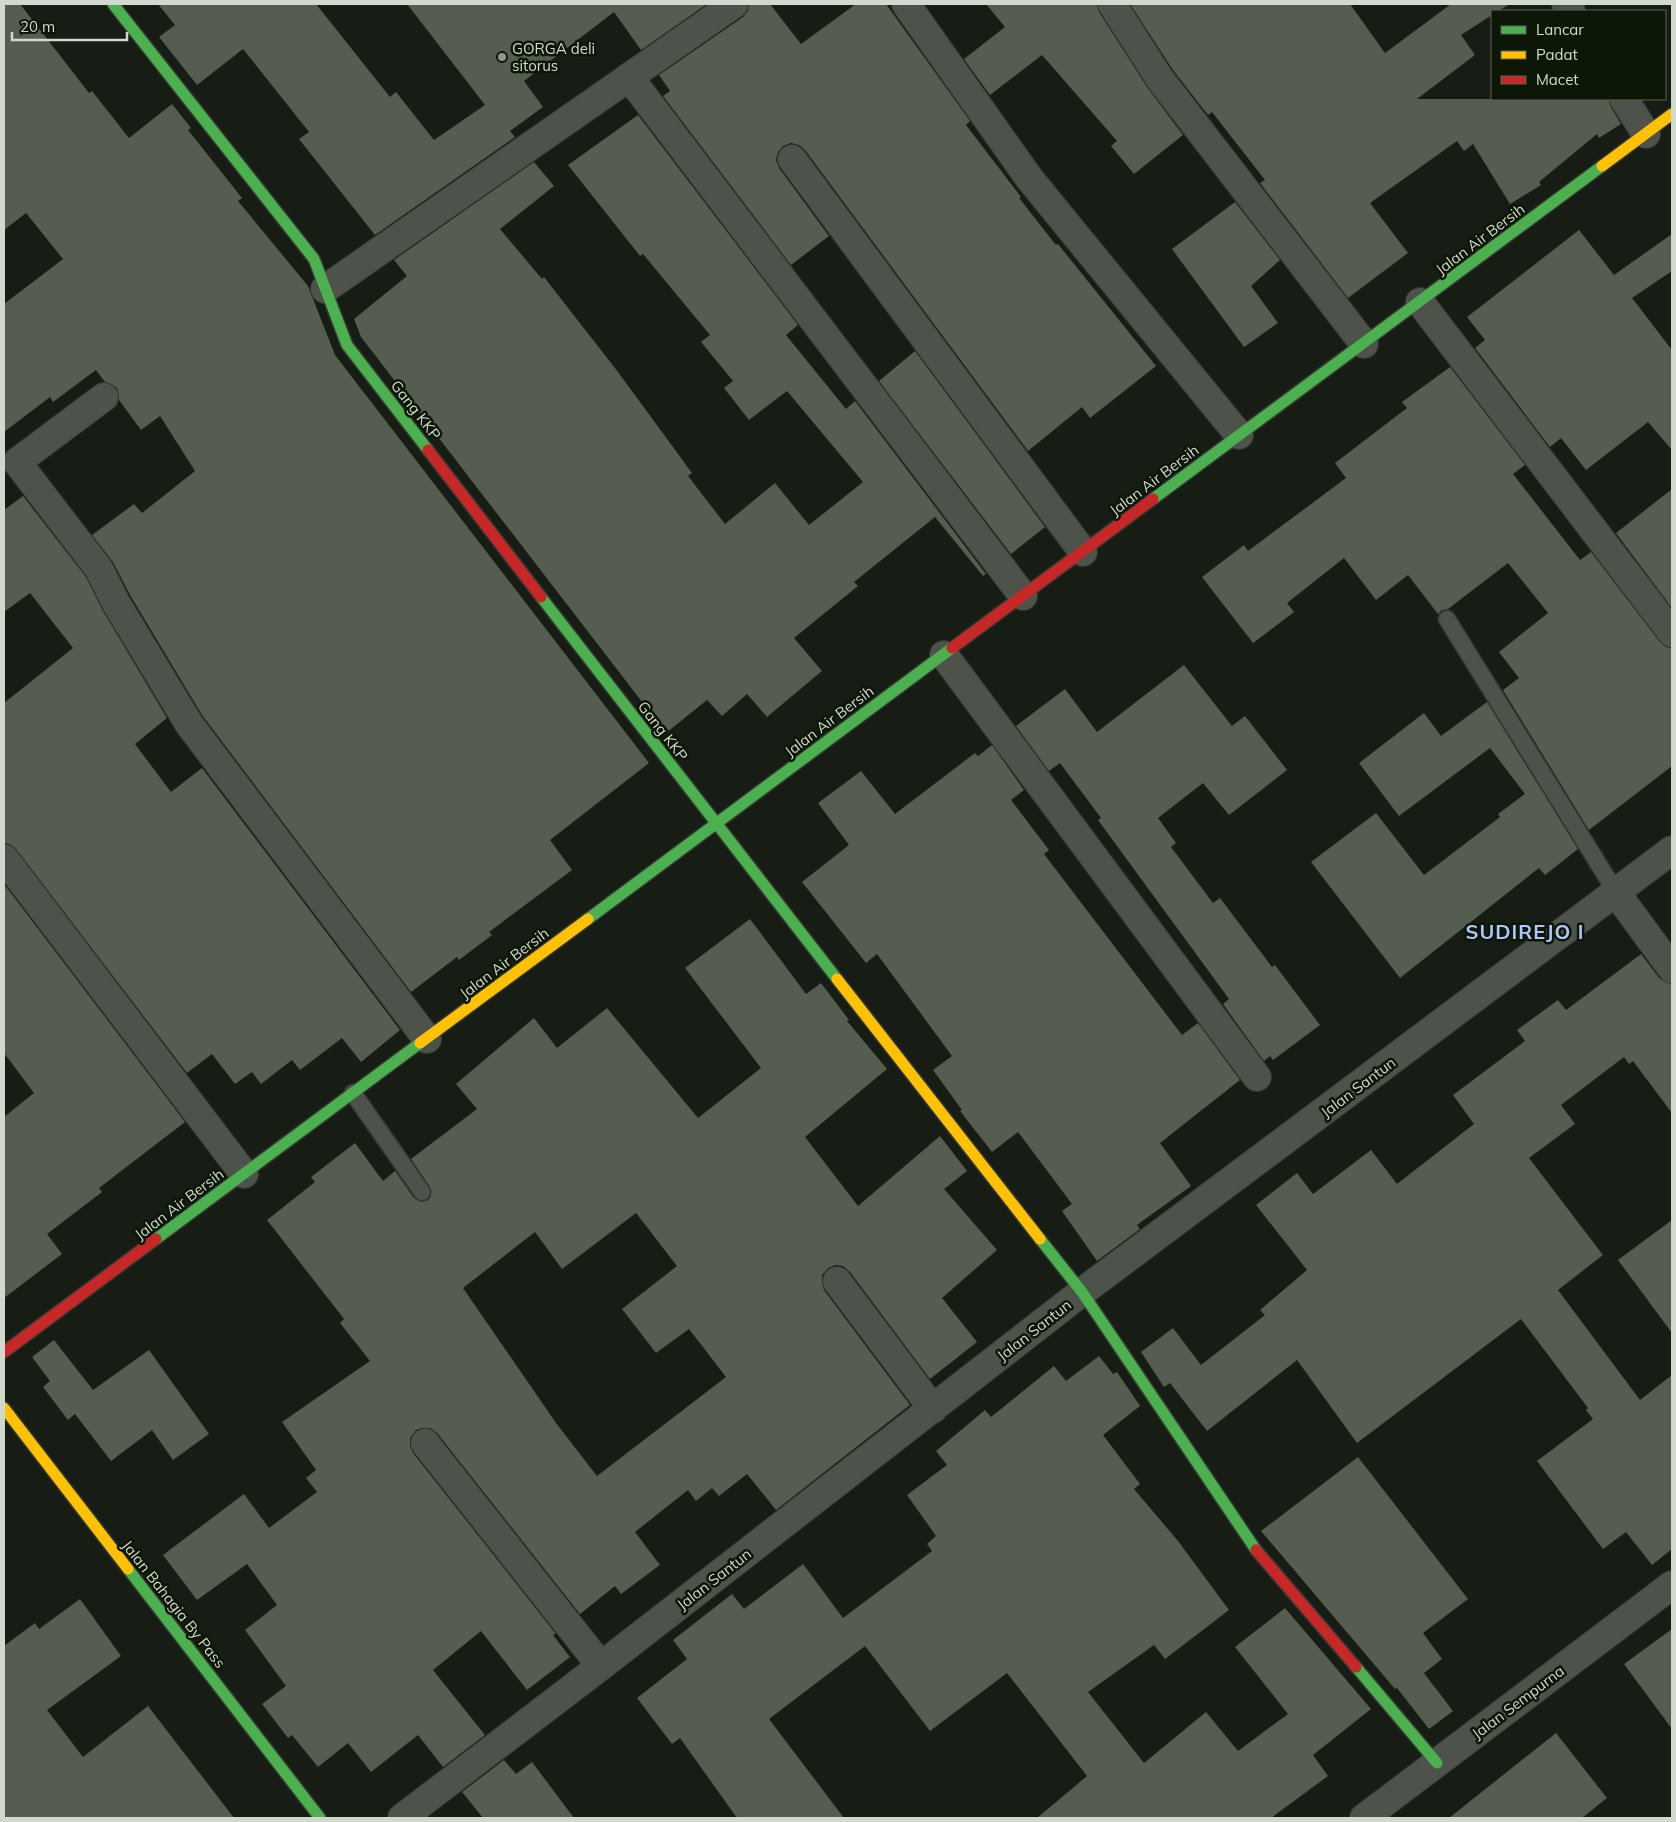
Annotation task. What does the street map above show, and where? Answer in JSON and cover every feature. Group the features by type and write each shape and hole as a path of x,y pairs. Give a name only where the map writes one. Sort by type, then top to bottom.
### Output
{"street":[{"name":"Gang KKP","path":"114,4 314,259 347,345 716,824 1082,1292 1248,1540 1437,1763"},
{"path":"325,289 734,4"},
{"path":"906,4 1029,178 1239,436"},
{"path":"1112,4 1160,79 1364,344"},
{"path":"629,78 1023,596"},
{"path":"1625,100 1646,134"},
{"name":"Jalan Air Bersih","path":"4,1352 1672,114"},
{"path":"792,159 1083,552"},
{"path":"1420,302 1672,633"},
{"path":"104,397 10,466 99,570 116,603 189,724 427,1038"},
{"path":"944,655 1257,1077"},
{"name":"Jalan Santun","path":"402,1818 601,1666 1082,1292 1617,894 1672,850"},
{"path":"4,858 244,1174"},
{"path":"1617,894 1672,970"},
{"path":"837,1281 933,1409"},
{"name":"Jalan Bahagia By Pass","path":"4,1408 320,1818"},
{"path":"425,1443 601,1666"},
{"name":"Jalan Sempurna","path":"1364,1818 1672,1585"}],"lane":[{"path":"1447,619 1617,894"},
{"path":"354,1093 422,1192"}],"building":[{"path":"4,4 20,4 89,93 92,91 129,138 172,104 191,128 188,130 242,198 238,201 308,286 335,355 649,763 550,840 572,870 489,932 492,935 459,960 457,957 411,992 202,715 130,595 113,562 92,535 134,504 142,513 195,471 160,416 141,430 119,400 117,388 105,382 96,370 53,402 50,397 4,432 4,304 63,259 26,213 4,230"},
{"path":"158,4 316,4 390,97 396,92 434,140 485,105 407,4 707,4 641,50 614,12 524,81 543,107 510,131 515,137 375,235 299,139 309,132 243,49 197,85 159,37 175,25"},
{"path":"749,4 770,4 801,44 856,4 886,4 970,121 966,125 1021,197 1019,198 1156,366 1090,418 1082,407 1028,451 805,150 799,145 791,143 783,146 778,152 776,160 779,168 829,236 791,265 663,96 670,91 659,75 743,17 748,11"},
{"path":"986,4 1097,4 1099,12 1147,87 1183,135 1134,174 1111,146 1117,141 1042,55 990,95 964,59 1005,27"},
{"path":"1130,4 1350,4 1385,53 1451,4 1510,4 1500,10 1491,10 1491,16 1461,35 1475,55 1417,99 1609,100 1611,107 1621,124 1599,138 1597,134 1539,182 1541,185 1510,204 1473,144 1464,151 1457,141 1370,203 1408,253 1348,298 1260,183 1265,180 1212,112 1208,115 1173,70"},
{"path":"638,115 798,325 786,335 846,409 855,401 986,574 983,576 935,517 854,582 858,586 794,638 822,671 767,717 747,694 722,716 707,700 666,733 361,337 354,319 407,276 394,260 534,162 554,186 500,229 542,279 544,277 618,372 692,473 688,476 725,524 775,483 809,525 863,482 787,391 749,420 724,388 733,381 701,342 710,335 643,254 640,256 568,165"},
{"path":"1235,202 1280,260 1251,286 1278,323 1244,347 1172,249"},
{"path":"1579,230 1614,275 1672,234 1672,271 1632,298 1672,350 1672,450 1648,422 1586,470 1561,438 1550,447 1475,348 1485,340 1467,317"},
{"path":"915,351 1045,527 1011,554 879,381"},
{"path":"1450,367 1525,465 1513,474 1580,560 1591,552 1660,642 1666,647 1672,648 1672,766 1589,830 1503,690 1519,678 1499,652 1548,613 1508,563 1448,609 1442,610 1438,614 1408,575 1376,600 1344,558 1287,603 1294,612 1253,643 1202,577 1244,545 1248,551 1346,478 1335,463 1407,408 1402,402"},
{"path":"1672,489 1672,608 1616,533"},
{"path":"23,496 86,577 103,611 167,718 135,744 171,792 202,768 400,1030 361,1062 342,1038 300,1070 292,1060 261,1084 252,1072 235,1084 212,1054 187,1073 16,849 10,844 4,843 4,703 73,648 30,593 4,612 4,510"},
{"path":"1184,665 1232,726 1245,716 1287,770 1229,815 1203,783 1158,818 1176,843 1171,847 1213,903 1220,898 1272,967 1275,965 1320,1025 1273,1060 1270,1056 1264,1061 1223,1004 1229,999 1098,820 1101,818 1060,763 1049,771 1016,726 1065,689 1097,732"},
{"path":"1487,702 1578,849 1545,875 1539,868 1400,978 1311,862 1376,813 1424,875 1500,817 1498,814 1525,794 1490,748 1399,816 1359,763 1424,713 1441,736"},
{"path":"992,745 1024,790 1011,800 1049,850 1044,854 1182,1035 1198,1023 1240,1080 1160,1143 1191,1186 1137,1225 1140,1229 1097,1261 1062,1211 1072,1204 1018,1132 992,1152 960,1111 962,1110 933,1070 952,1056 877,954 866,963 802,882 849,845 818,803 861,771 895,814 975,753 978,756"},
{"path":"4,884 185,1122 99,1188 102,1192 47,1234 62,1254 4,1298 4,1117 34,1093 4,1053"},
{"path":"750,919 806,994 821,983 849,1020 847,1021 887,1069 805,1137 858,1206 940,1136 967,1171 944,1189 997,1250 942,1298 977,1342 930,1379 850,1272 843,1266 836,1265 828,1268 822,1275 824,1290 910,1405 776,1510 747,1474 719,1496 712,1488 696,1501 688,1490 635,1532 660,1565 621,1594 615,1586 580,1614 437,1433 430,1428 416,1430 410,1438 410,1446 413,1453 556,1634 553,1635 570,1657 527,1690 481,1631 433,1670 485,1735 443,1767 418,1735 371,1772 348,1743 318,1767 292,1735 288,1738 262,1704 286,1686 245,1630 277,1605 247,1564 197,1600 163,1555 244,1494 269,1528 317,1492 306,1478 316,1470 282,1422 370,1361 340,1323 344,1319 267,1220 315,1182 311,1177 355,1143 383,1181 395,1171 414,1198 422,1202 428,1200 431,1196 430,1187 411,1159 477,1109 456,1084 534,1018 557,1048 607,1008 698,1118 761,1068 685,968","holes":["636,1213 677,1266 622,1309 656,1353 689,1329 726,1377 597,1476 556,1423 463,1288 535,1232 562,1269"]},
{"path":"1641,954 1660,979 1672,984 1672,1113 1633,1061 1629,1064 1624,1057 1561,1105 1575,1124 1529,1158 1603,1255 1558,1290 1640,1400 1672,1375 1672,1549 1652,1565 1626,1532 1603,1549 1537,1461 1593,1419 1586,1410 1588,1408 1521,1319 1357,1443 1297,1360 1207,1431 1170,1383 1164,1387 1141,1352 1173,1328 1201,1365 1265,1315 1260,1310 1307,1270 1256,1205 1297,1173 1313,1194 1371,1150 1397,1184 1474,1124 1453,1095 1525,1041 1517,1030 1558,1000 1566,1010"},
{"path":"1672,1220 1672,1333 1618,1260"},
{"path":"54,1340 93,1390 149,1350 209,1434 173,1460 152,1430 111,1461 75,1414 68,1420 43,1387 50,1381 32,1357"},
{"path":"1099,1356 1113,1374 1117,1372 1140,1406 1103,1435 1140,1484 1134,1489 1178,1541 1229,1610 1165,1659 1154,1645 1088,1692 1144,1763 1206,1712 1238,1751 1288,1714 1235,1647 1285,1608 1371,1709 1313,1755 1328,1776 1271,1818 1037,1818 1087,1776 1007,1673 930,1731 865,1646 769,1719 844,1818 737,1818 680,1738 672,1744 637,1698 687,1659 673,1640 732,1594 744,1609 803,1564 843,1618 932,1551 927,1544 936,1536 907,1495 947,1465 936,1451 985,1410 991,1417 1054,1366 1066,1381"},
{"path":"1358,1457 1468,1599 1423,1633 1442,1659 1424,1673 1453,1711 1429,1729 1397,1688 1395,1689 1261,1531"},
{"path":"80,1599 121,1656 47,1710 83,1757 148,1706 234,1818 4,1818 4,1646 35,1623 39,1629"},
{"path":"1672,1629 1672,1729 1624,1664"},
{"path":"1556,1733 1607,1798 1582,1818 1449,1818"},
{"path":"504,1760 516,1774 532,1762 574,1818 483,1818 462,1792"}],"traffic: fast":[{"path":"113,4 314,259 347,345 428,450"},
{"path":"1153,499 1602,166"},
{"path":"541,597 837,979"},
{"path":"588,919 952,648"},
{"path":"156,1239 420,1043"},
{"path":"1040,1239 1082,1292 1256,1550"},
{"path":"128,1569 320,1818"},
{"path":"1356,1667 1437,1763"}],"traffic: slow":[{"path":"1602,166 1672,114"},
{"path":"420,1043 588,919"},
{"path":"837,979 1040,1239"},
{"path":"4,1408 128,1569"}],"traffic: jam":[{"path":"428,450 541,597"},
{"path":"952,648 1153,499"},
{"path":"4,1352 156,1239"},
{"path":"1256,1550 1356,1667"}],"place":[{"name":"GORGA deli sitorus","path":"502,57"}],"district":[{"name":"SUDIREJO I","path":"1525,931"}]}
